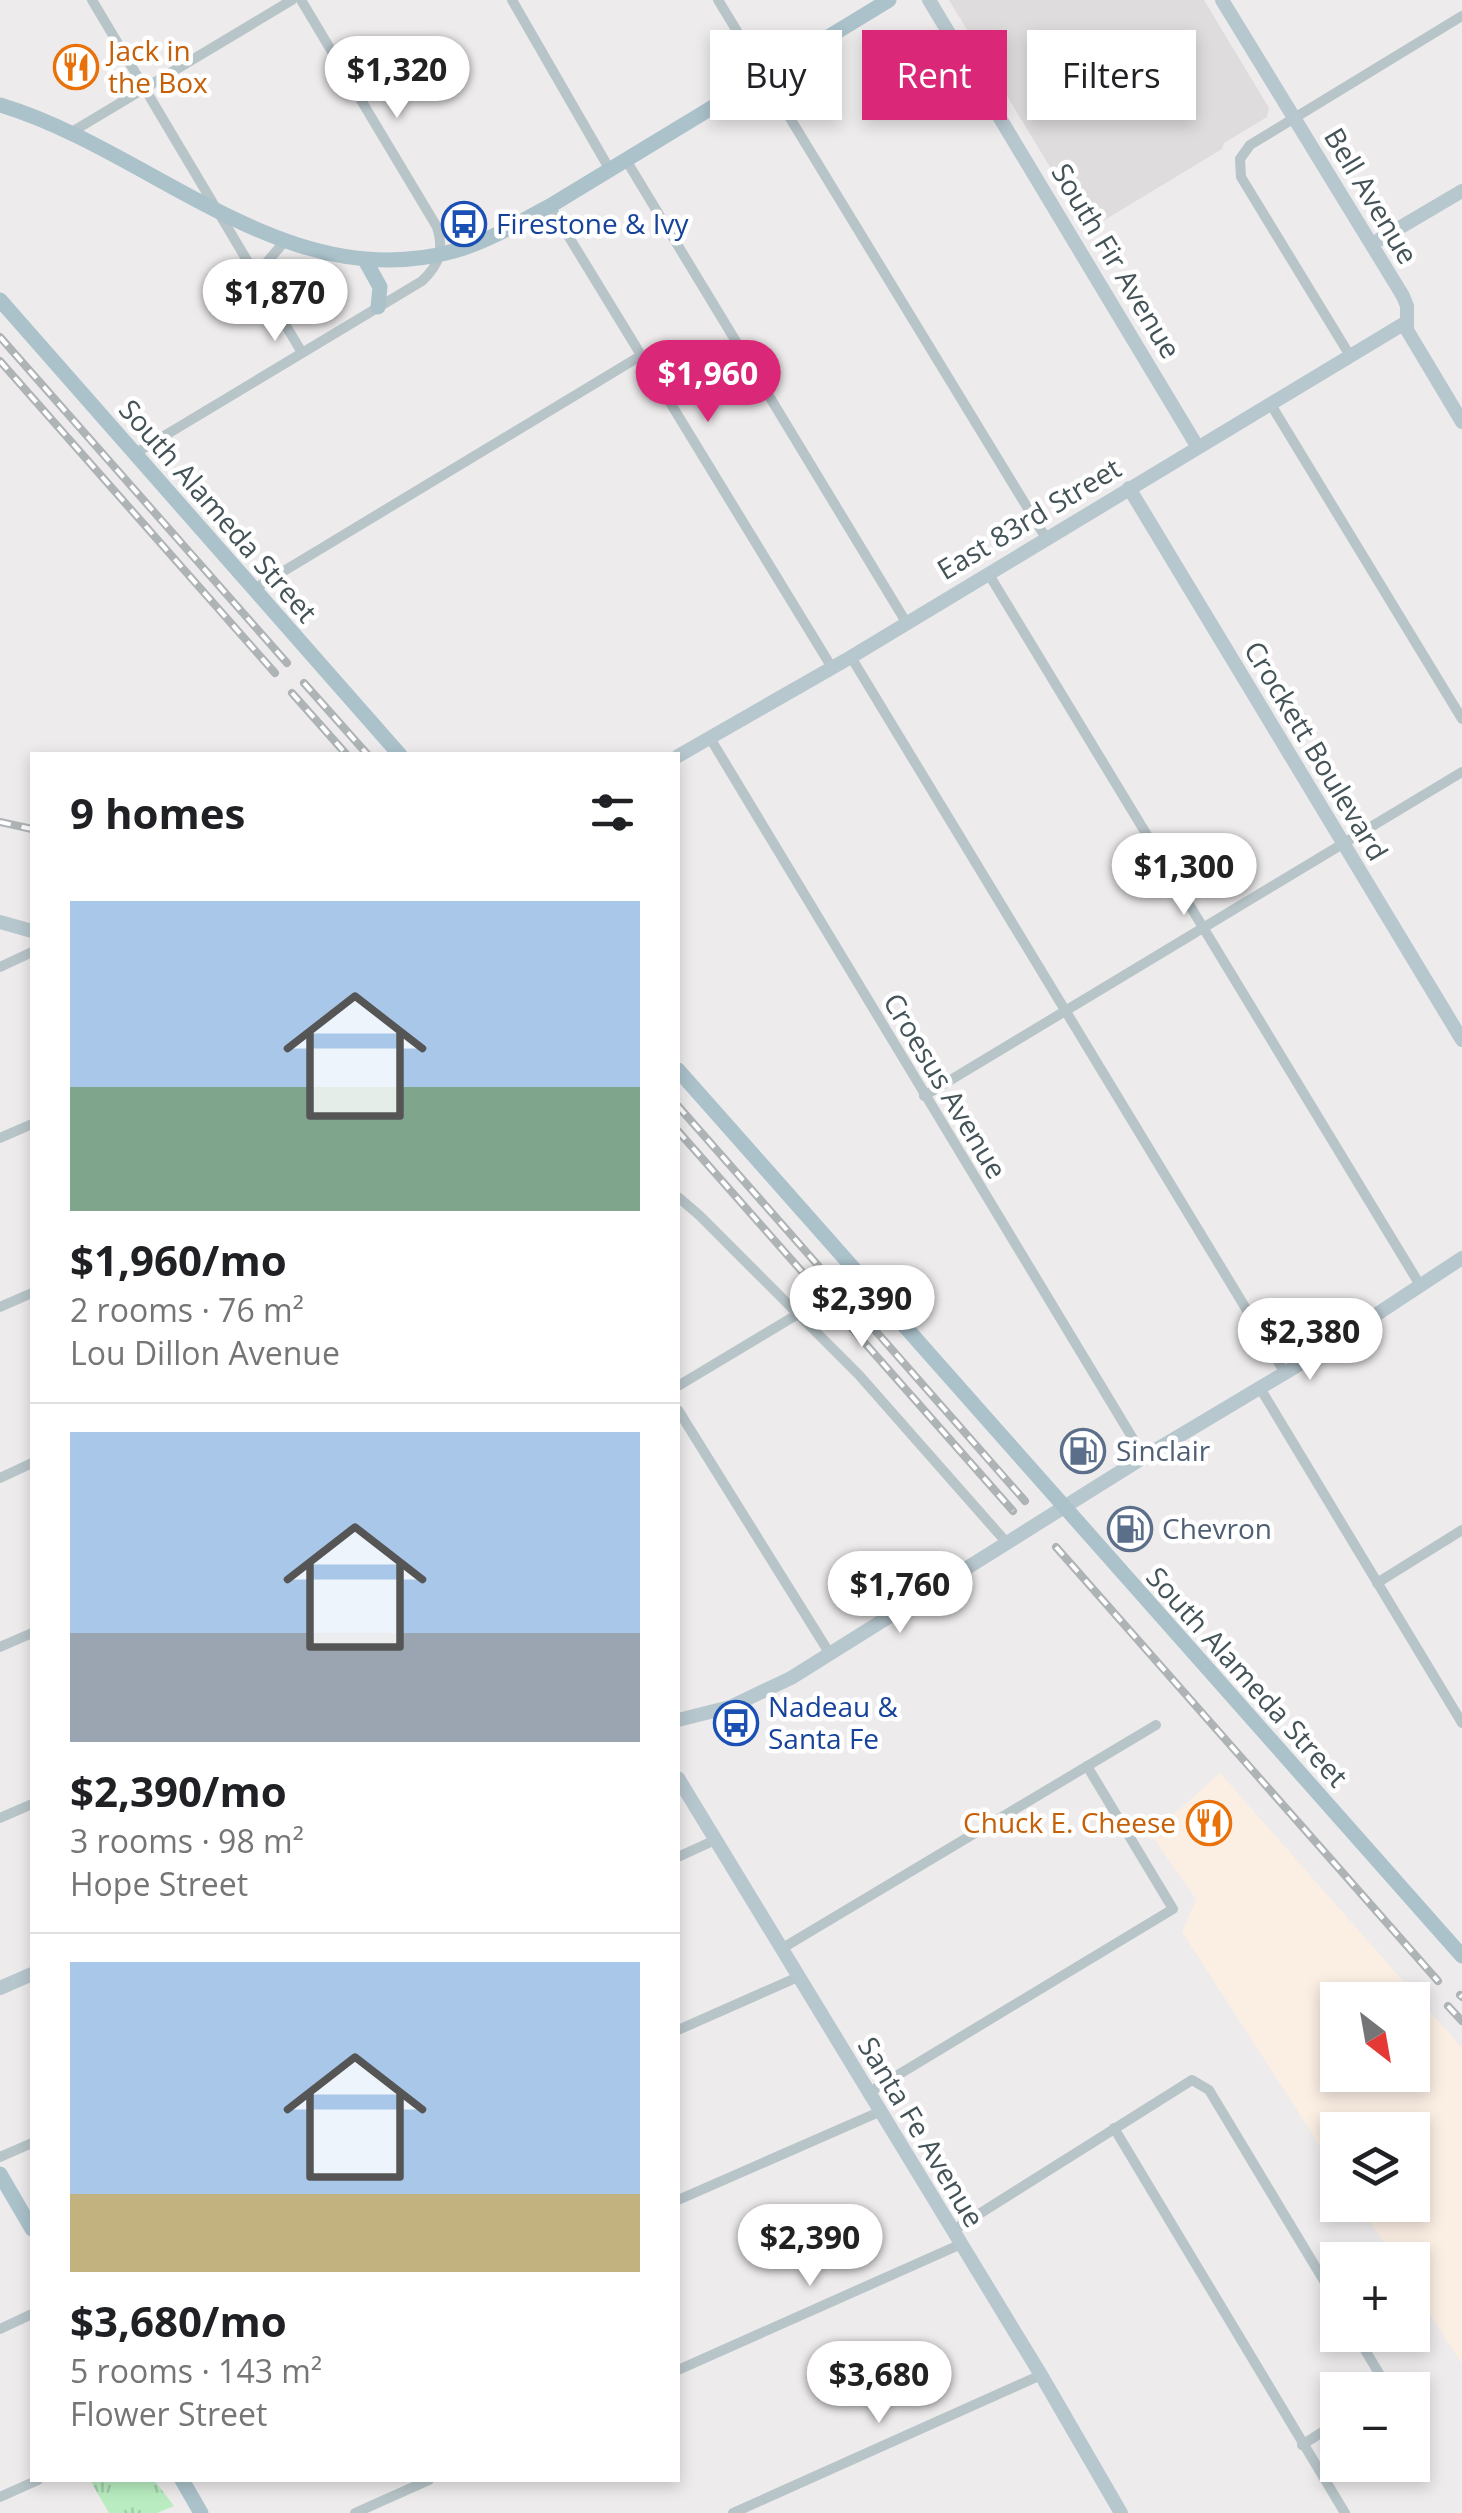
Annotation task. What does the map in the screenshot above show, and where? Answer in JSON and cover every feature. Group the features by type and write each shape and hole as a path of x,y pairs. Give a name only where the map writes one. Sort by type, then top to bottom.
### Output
{"main road":[{"path":"839,30 889,0"},
{"path":"0,106 70,134 286,241 320,253 365,260 441,255 500,233 710,108"},
{"path":"365,260 379,282 378,307"},
{"name":"South Alameda Street","path":"0,300 397,752"},
{"name":"South Alameda Street","path":"680,1072 1462,1956"},
{"path":"0,2174 30,2225"},
{"path":"183,2482 202,2513"}],"street":[{"path":"92,0 302,351"},
{"path":"70,134 292,0"},
{"path":"134,454 422,280 436,268 441,255 437,227 301,0"},
{"path":"512,0 610,170"},
{"path":"718,0 736,30"},
{"name":"South Fir Avenue","path":"929,0 1197,446"},
{"name":"Bell Avenue","path":"1222,0 1403,296 1404,322 1462,422"},
{"path":"1349,354 1241,177 1240,159 1250,145 1462,16"},
{"path":"791,120 1046,538"},
{"path":"626,160 906,622"},
{"path":"1372,244 1462,191"},
{"path":"550,206 832,666"},
{"path":"262,285 267,262 286,241"},
{"name":"East 83rd Street","path":"680,755 851,657 1404,322"},
{"path":"254,589 642,355"},
{"path":"1270,403 1462,718"},
{"name":"Crockett Boulevard","path":"1129,488 1462,1040"},
{"path":"988,573 1420,1285"},
{"path":"851,657 1285,1374"},
{"name":"Croesus Avenue","path":"710,738 1144,1456"},
{"path":"924,1096 1462,772"},
{"path":"0,922 30,930"},
{"path":"0,967 30,953"},
{"path":"0,1138 30,1125"},
{"path":"680,1199 859,1374 1007,1543"},
{"path":"680,1720 730,1707 791,1678 1144,1456 1285,1374 1462,1258"},
{"path":"0,1308 30,1294"},
{"path":"680,1385 798,1314"},
{"path":"1260,1388 1462,1723"},
{"path":"680,1413 830,1654"},
{"path":"0,1478 30,1465"},
{"path":"1377,1583 1462,1530"},
{"path":"0,1647 30,1634"},
{"path":"781,1949 1156,1724"},
{"path":"868,2093 1173,1909 1087,1766"},
{"name":"Santa Fe Avenue","path":"680,1781 1121,2513"},
{"path":"0,1818 30,1805"},
{"path":"680,1856 715,1840"},
{"path":"0,1988 30,1975"},
{"path":"680,2029 798,1978"},
{"path":"680,2369 955,2238 1114,2128 1192,2080 1209,2090 1320,2274"},
{"path":"680,2199 879,2112"},
{"path":"1114,2128 1345,2513"},
{"path":"0,2157 30,2144"},
{"path":"0,2329 30,2315"},
{"path":"732,2513 1041,2375"},
{"path":"1302,2445 1320,2434"},
{"path":"0,2497 34,2482"},
{"path":"354,2513 424,2482"}],"shaded area":[{"path":"949,0 1204,0 1269,108 1267,117 1224,143 1222,149 1088,230 1007,96 1007,30 967,30"},
{"path":"1220,1773 1404,1982 1320,1982 1320,2092 1430,2092 1430,2012 1462,2048 1462,2364 1430,2314 1430,2242 1383,2242 1370,2222 1430,2222 1430,2112 1320,2112 1320,2146 1182,1932 1196,1899 1151,1835"}],"green space":[{"path":"91,2482 156,2482 174,2506 157,2513 109,2513"}],"railway":[{"path":"0,337 287,663"},
{"path":"0,361 275,673"},
{"path":"304,683 365,752"},
{"path":"292,693 344,752"},
{"path":"0,822 30,829"},
{"path":"680,1108 1025,1501"},
{"path":"680,1133 1013,1511"},
{"path":"1056,1547 1438,1981"},
{"path":"1448,2006 1462,2021"}],"place":[{"name":"Jack in the Box","path":"76,67"},
{"name":"Firestone & Ivy","path":"464,224"},
{"name":"Sinclair","path":"1083,1451"},
{"name":"Chevron","path":"1130,1529"},
{"name":"Nadeau & Santa Fe","path":"736,1723"},
{"name":"Chuck E. Cheese","path":"1209,1823"}]}
